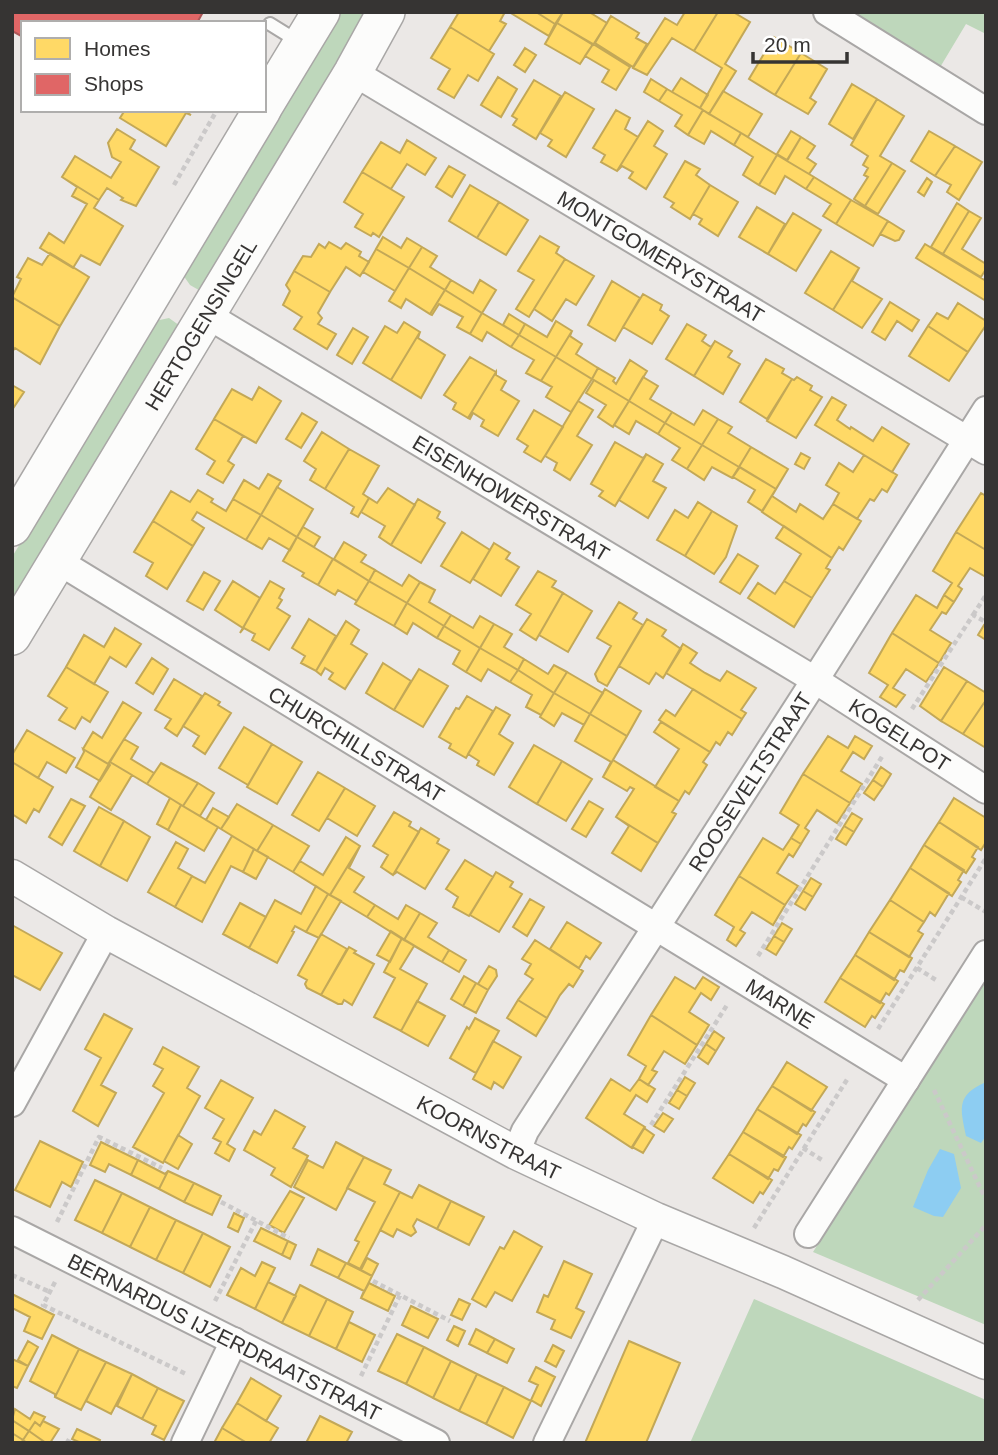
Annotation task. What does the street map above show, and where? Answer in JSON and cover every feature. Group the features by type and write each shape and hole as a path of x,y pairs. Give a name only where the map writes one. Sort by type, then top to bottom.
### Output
{"main road":[{"path":"266,103 321,12"},
{"name":"HERTOGENSINGEL","path":"12,636 354,72 386,12"},
{"path":"12,527 261,112"}],"street":[{"path":"827,12 986,111"},
{"name":"MONTGOMERYSTRAAT","path":"354,72 977,445"},
{"name":"EISENHOWERSTRAAT","path":"207,315 815,680"},
{"name":"ROOSEVELTSTRAAT","path":"516,1153 525,1132 815,680 977,445 986,410"},
{"name":"CHURCHILLSTRAAT","path":"58,561 656,925"},
{"name":"KOGELPOT","path":"815,680 986,789"},
{"name":"KOORNSTRAAT","path":"12,876 106,932 516,1153 656,1219 783,1272 986,1363"},
{"name":"MARNE","path":"656,925 744,979 911,1073"},
{"path":"12,1102 106,932"},
{"path":"808,1234 986,954"},
{"path":"547,1443 656,1219"},
{"name":"BERNARDUS IJZERDRAATSTRAAT","path":"12,1230 436,1443"},
{"path":"185,1443 234,1341"}],"lane":[{"path":"270,24 302,44"}],"path":[{"path":"651,1125 986,595"},
{"path":"973,615 986,622"},
{"path":"961,897 986,912"},
{"path":"911,1073 926,1072 986,1200"},
{"path":"162,1168 99,1138 56,1252 50,1292 43,1305 212,1386"},
{"path":"221,1202 289,1238"},
{"path":"203,1325 256,1221"},
{"path":"914,1304 986,1225"},
{"path":"12,1275 50,1292"},
{"path":"373,1281 450,1321"},
{"path":"350,1399 400,1295"}],"green space":[{"path":"337,12 372,12 204,293 190,285 183,275"},
{"path":"833,12 986,12 986,34 966,24 936,74"},
{"path":"169,318 183,328 12,619 12,557 155,321"},
{"path":"986,977 986,1325 813,1252"},
{"path":"754,1299 986,1400 986,1443 690,1443"}],"water":[{"path":"986,1082 986,1136 981,1143 966,1136 962,1103 969,1092"},
{"path":"940,1149 954,1154 961,1188 943,1217 913,1207"}],"building: Homes":[{"path":"459,12 505,12 500,21 506,24 489,51 450,27"},
{"path":"509,12 536,12 555,24 549,36"},
{"path":"536,12 563,12 555,24"},
{"path":"563,12 589,12 607,23 593,45 557,23"},
{"path":"685,12 718,12 694,51 672,38 647,75 633,68 665,18 677,25"},
{"path":"718,12 733,12 750,22 725,64 736,71 709,114 700,108 722,68 694,51"},
{"path":"611,16 639,33 636,38 647,44 633,67 595,43"},
{"path":"557,23 593,44 580,64 545,44"},
{"path":"450,27 494,54 478,81 468,75 454,98 438,89 450,69 431,58"},
{"path":"774,37 801,53 775,95 749,79"},
{"path":"593,44 630,67 616,90 602,82 609,70 585,56"},
{"path":"525,48 536,55 525,72 514,65"},
{"path":"801,53 827,69 810,98 816,102 808,114 775,95"},
{"path":"498,77 517,89 501,117 481,105"},
{"path":"681,78 708,95 700,108 672,92"},
{"path":"651,79 667,89 659,101 644,92"},
{"path":"534,80 561,96 536,139 513,125 517,119 512,116"},
{"path":"852,84 877,99 853,139 829,124"},
{"path":"667,89 703,110 688,135 675,126 682,115 659,101"},
{"path":"723,91 762,114 748,137 709,114"},
{"path":"565,92 594,109 566,157 548,146 552,140 540,133"},
{"path":"877,99 904,116 880,156 892,163 865,206 854,199 868,177 864,175 868,168 863,165 868,156 851,145"},
{"path":"616,110 630,118 625,129 638,137 617,171 601,162 605,155 593,148"},
{"path":"703,110 741,133 734,145 711,131 704,144 688,135"},
{"path":"124,112 186,112 191,115 186,113 166,146 120,118"},
{"path":"648,121 663,131 654,146 667,154 646,189 629,178 633,172 622,166 617,171"},
{"path":"117,129 135,140 130,149 159,167 136,206 121,200 123,198 107,188 99,200 62,177 75,156 111,178 121,162 112,157 108,143"},
{"path":"791,131 801,137 787,160 777,154"},
{"path":"929,131 955,146 935,176 911,161"},
{"path":"741,133 777,155 759,185 743,175 753,157 734,145"},
{"path":"801,137 815,146 807,158 816,164 809,174 787,161"},
{"path":"407,140 436,158 425,175 407,164 391,189 362,172 381,142 400,153"},
{"path":"955,146 982,162 959,200 947,192 951,185 935,176"},
{"path":"777,155 814,177 806,189 785,176 775,194 759,185"},
{"path":"685,161 700,169 696,175 710,185 690,219 671,207 674,203 664,197"},
{"path":"892,163 905,171 878,214 865,206"},
{"path":"449,166 465,175 452,197 436,187"},
{"path":"362,172 404,197 379,237 373,233 371,236 355,227 363,214 344,202"},
{"path":"62,177 99,200 94,208 123,226 100,265 81,255 73,268 40,248 49,233 64,243 87,204 72,196 77,187"},
{"path":"814,177 851,200 836,224 823,216 831,204 806,189"},
{"path":"927,178 932,182 924,196 918,192"},
{"path":"470,185 499,202 477,238 449,221"},
{"path":"710,185 738,202 718,236 699,224 702,219 693,214"},
{"path":"851,200 888,221 873,246 836,224"},
{"path":"499,202 528,220 506,255 477,238"},
{"path":"957,203 969,211 943,254 931,247"},
{"path":"757,207 785,224 768,254 739,237"},
{"path":"969,211 981,218 962,249 986,264 981,277 943,254"},
{"path":"793,213 821,230 796,271 768,254"},
{"path":"888,221 904,231 899,240 895,241 880,234"},
{"path":"540,236 559,247 556,253 565,259 529,317 516,309 534,280 518,271"},
{"path":"383,237 401,248 407,238 422,247 409,268 376,249"},
{"path":"329,242 341,249 346,243 361,252 359,256 369,262 360,276 346,267 330,292 294,271 303,256 311,257 319,244 325,248"},
{"path":"925,244 986,281 986,301 916,258"},
{"path":"422,247 437,256 430,267 451,280 445,290 409,268"},
{"path":"376,249 409,268 395,291 363,272"},
{"path":"831,251 859,268 833,310 805,293"},
{"path":"50,253 89,277 60,326 12,297 21,279 17,277 28,258 42,265"},
{"path":"565,259 594,276 576,305 566,299 552,321 534,309"},
{"path":"409,268 445,290 430,314 406,299 401,308 389,301"},
{"path":"859,268 852,281 882,299 862,328 833,310"},
{"path":"294,271 330,292 318,313 322,318 318,324 336,334 327,349 294,329 302,317 283,305 290,291 286,285"},
{"path":"451,280 473,293 480,280 496,290 482,313 445,290"},
{"path":"612,281 640,298 615,341 588,325"},
{"path":"445,290 482,313 470,334 457,327 463,317 439,304 432,315 430,314"},
{"path":"643,294 662,305 660,310 669,316 652,344 623,327"},
{"path":"12,297 60,326 40,364 15,348 12,352"},
{"path":"890,302 919,320 912,331 897,321 885,340 872,332"},
{"path":"958,303 986,321 968,352 928,326 937,313 948,319"},
{"path":"482,313 519,335 511,347 487,332 482,341 470,334"},
{"path":"509,314 525,324 519,335 503,325"},
{"path":"556,321 572,331 556,357 519,335 525,324 547,337"},
{"path":"404,322 420,332 391,380 363,363 385,326 397,333"},
{"path":"687,324 706,335 702,341 711,347 715,341 694,376 666,359"},
{"path":"928,326 968,352 949,381 909,356"},
{"path":"353,328 368,337 352,364 337,355"},
{"path":"572,331 570,336 582,344 576,354 598,368 592,379 556,357"},
{"path":"420,332 418,338 445,355 421,398 391,380"},
{"path":"519,335 556,357 541,381 526,373 534,360 511,347"},
{"path":"715,341 732,351 728,357 740,364 723,394 694,376"},
{"path":"470,357 496,372 468,418 453,409 456,403 444,395"},
{"path":"556,357 592,379 571,412 546,397 552,387 541,381"},
{"path":"766,359 784,369 782,373 792,379 767,419 740,402"},
{"path":"630,360 647,371 629,401 592,379 598,368 615,378 613,381 616,384"},
{"path":"496,372 496,375 506,381 501,390 519,401 498,436 481,426 484,420 473,413 470,419 468,418"},
{"path":"643,377 658,386 650,399 672,412 665,423 629,401"},
{"path":"797,377 812,386 810,390 822,397 796,438 767,421 792,379"},
{"path":"594,380 629,401 613,427 598,417 606,405 586,393"},
{"path":"12,385 24,392 12,410"},
{"path":"259,387 281,401 256,443 214,419 232,389 252,400"},
{"path":"832,397 846,405 837,420 850,429 851,427 873,441 882,427 909,444 892,472 815,425"},
{"path":"578,401 593,410 577,436 592,445 570,480 554,470 557,463 545,456"},
{"path":"629,401 665,423 658,434 636,421 629,434 614,425"},
{"path":"534,410 563,427 541,462 524,452 528,446 517,439"},
{"path":"703,410 718,419 702,445 665,423 672,412 694,425"},
{"path":"302,413 317,422 301,448 286,439"},
{"path":"214,419 243,436 228,461 234,465 223,483 207,474 215,461 196,449"},
{"path":"718,419 732,427 728,433 751,447 739,467 702,445"},
{"path":"665,423 702,445 687,469 672,460 680,448 658,434"},
{"path":"322,432 349,449 325,489 310,480 316,469 304,461"},
{"path":"615,442 643,458 646,455 615,506 599,496 603,491 591,484"},
{"path":"702,445 739,467 732,478 712,467 704,480 687,469"},
{"path":"751,447 788,469 776,489 739,467"},
{"path":"349,449 379,466 363,494 369,498 358,517 351,513 354,507 325,489"},
{"path":"801,453 810,458 804,469 795,464"},
{"path":"646,454 663,464 653,481 666,488 648,518 619,500"},
{"path":"864,455 897,475 887,492 882,489 874,501 870,499 857,519 833,504 839,493 826,485 839,463 853,472"},
{"path":"740,467 776,489 762,511 748,502 755,490 733,477"},
{"path":"788,469 772,496 796,512 800,504 823,519 833,504 861,521 843,550 839,547 832,558 762,512"},
{"path":"268,474 281,481 261,515 233,499 244,480 259,489"},
{"path":"277,487 313,509 297,537 261,515"},
{"path":"388,488 415,505 391,545 379,537 385,526 361,512 369,498 377,503"},
{"path":"198,490 226,511 233,499 261,515 246,540 197,512 192,520 204,528 193,546 153,521 171,491 190,502"},
{"path":"981,493 986,496 986,550 956,532"},
{"path":"418,499 440,512 437,518 445,523 421,563 391,545"},
{"path":"698,502 712,511 685,556 657,540 675,510 688,518"},
{"path":"712,511 737,526 726,557 714,574 685,556"},
{"path":"261,515 297,537 290,550 269,538 262,549 246,540"},
{"path":"153,521 193,546 167,589 146,576 153,563 134,552"},
{"path":"784,526 832,558 826,568 830,570 812,598 784,581 801,554 776,538"},
{"path":"303,527 320,537 314,547 297,537"},
{"path":"462,532 490,550 470,583 441,566"},
{"path":"956,532 986,550 986,577 970,568 958,586 962,589 954,602 944,595 952,583 933,571"},
{"path":"297,537 333,559 318,585 283,561"},
{"path":"344,542 366,555 361,562 375,570 369,581 334,559"},
{"path":"494,543 510,553 506,559 519,567 501,596 473,579"},
{"path":"738,554 758,566 740,594 720,582"},
{"path":"333,559 369,581 357,601 338,590 335,595 318,585"},
{"path":"375,570 402,586 409,575 420,582 407,603 369,581"},
{"path":"538,571 556,581 552,587 563,593 536,640 520,630 531,614 516,605"},
{"path":"204,572 220,581 203,610 187,601"},
{"path":"233,581 260,598 243,628 215,610"},
{"path":"270,581 284,589 277,608 290,616 269,650 252,640 255,634 244,628 240,633"},
{"path":"369,581 407,603 394,626 355,604"},
{"path":"784,581 812,598 794,627 748,598 758,583 775,594"},
{"path":"420,582 435,590 429,602 451,615 444,626 407,603"},
{"path":"563,593 592,611 568,652 539,635"},
{"path":"916,595 937,608 944,595 954,602 946,614 942,612 930,630 951,643 939,663 892,633"},
{"path":"619,602 637,613 633,619 643,625 607,686 598,681 595,674 611,646 597,638"},
{"path":"407,603 444,626 437,638 413,623 407,634 394,626"},
{"path":"451,615 473,628 480,616 494,624 480,648 444,626"},
{"path":"309,619 336,636 316,671 301,663 305,656 292,648"},
{"path":"647,619 666,630 662,636 681,649 663,678 656,673 649,684 619,666"},
{"path":"346,621 359,630 351,644 367,654 345,689 329,679 333,673 325,668 321,675 316,671"},
{"path":"494,624 512,634 504,647 524,659 518,670 480,648"},
{"path":"984,625 986,626 986,640 978,635"},
{"path":"444,626 480,648 466,672 453,664 460,651 437,638"},
{"path":"115,628 141,644 126,667 110,657 94,684 66,667 84,635 104,647"},
{"path":"892,633 939,663 926,682 906,669 893,688 905,695 896,707 880,697 888,685 869,673"},
{"path":"683,644 697,653 690,663 705,673 720,681 727,671 756,688 741,710 746,713 742,719 666,673"},
{"path":"480,648 518,670 510,682 488,669 481,681 466,672"},
{"path":"152,658 168,669 153,694 136,683"},
{"path":"524,659 548,674 554,665 567,672 554,693 518,670"},
{"path":"383,663 411,681 394,710 366,693"},
{"path":"66,667 108,692 90,722 82,717 75,729 59,720 67,708 48,696"},
{"path":"944,667 967,681 941,721 920,706"},
{"path":"419,669 448,686 423,727 394,710"},
{"path":"518,670 554,693 541,715 526,707 532,695 510,682"},
{"path":"567,672 603,693 590,714 554,693"},
{"path":"174,679 202,696 177,736 165,728 171,719 155,710"},
{"path":"967,681 986,693 986,700 963,734 941,721"},
{"path":"605,689 641,711 627,736 590,714"},
{"path":"693,689 742,719 732,735 728,732 720,745 716,742 710,752 659,720 666,710 675,716"},
{"path":"205,693 231,713 205,754 193,746 199,736 183,726"},
{"path":"554,693 590,714 584,725 562,713 554,726 540,717"},
{"path":"467,696 493,711 466,758 449,748 451,744 439,737 456,708 459,709"},
{"path":"986,700 986,748 963,734"},
{"path":"123,702 141,713 108,764 83,749 93,732 102,738"},
{"path":"496,707 510,715 499,734 513,743 494,775 477,765 479,761 468,754"},
{"path":"590,714 627,736 603,777 611,762 575,741"},
{"path":"661,722 710,752 703,762 707,765 689,794 685,791 679,801 655,787 679,749 654,732"},
{"path":"244,727 272,744 248,785 219,768"},
{"path":"27,730 75,758 66,773 47,762 38,778 12,762 12,755"},
{"path":"828,736 848,748 855,736 872,746 864,759 853,752 841,771 862,784 850,803 803,774"},
{"path":"124,739 138,747 131,759 154,773 147,784 110,762"},
{"path":"272,744 302,762 277,804 247,787"},
{"path":"534,745 562,761 537,804 509,787"},
{"path":"83,749 110,765 100,781 76,767"},
{"path":"613,760 679,801 672,812 676,814 658,843 616,817 634,789 630,787 627,791 603,777"},
{"path":"562,761 592,779 566,821 537,804"},
{"path":"12,762 53,787 39,812 34,809 26,823 12,814"},
{"path":"110,762 132,775 111,810 90,797"},
{"path":"161,763 198,783 183,806 147,784"},
{"path":"881,767 891,774 883,787 873,780"},
{"path":"318,772 345,788 319,831 292,815"},
{"path":"803,774 850,803 837,823 817,810 805,828 809,831 801,844 791,838 799,825 780,813"},
{"path":"873,780 883,787 874,800 864,793"},
{"path":"198,783 214,793 200,816 183,806"},
{"path":"345,788 375,806 357,836 327,818"},
{"path":"170,798 181,805 168,830 157,824"},
{"path":"954,798 986,818 986,842 981,850 939,822"},
{"path":"71,799 85,806 62,845 49,837"},
{"path":"589,801 603,809 586,837 572,829"},
{"path":"237,804 273,825 257,851 221,829"},
{"path":"181,805 218,827 204,851 168,830"},
{"path":"99,807 124,821 100,866 74,851"},
{"path":"213,808 229,817 221,829 206,820"},
{"path":"394,812 411,822 409,826 419,832 393,875 381,867 388,855 373,846"},
{"path":"852,813 862,819 854,832 844,826"},
{"path":"616,817 658,843 641,871 612,853 629,826"},
{"path":"124,821 150,837 127,881 100,866"},
{"path":"939,822 978,847 972,857 975,859 966,873 924,845"},
{"path":"273,825 309,846 293,872 257,851"},
{"path":"844,826 854,832 846,845 836,839"},
{"path":"421,828 439,839 437,843 449,850 425,889 397,872 393,875"},
{"path":"232,836 254,849 243,872 231,866 202,922 175,907 192,876 205,883"},
{"path":"346,837 360,846 330,895 293,872 300,861 323,875"},
{"path":"763,838 783,850 791,838 801,844 793,857 789,854 777,873 798,886 785,905 739,876"},
{"path":"176,842 188,849 178,868 192,876 175,907 148,892"},
{"path":"924,845 964,870 958,880 961,882 952,896 910,868"},
{"path":"360,846 349,868 364,877 354,892 375,905 367,917 330,895"},
{"path":"254,849 268,857 256,879 243,872"},
{"path":"465,860 493,877 469,916 453,907 458,897 446,889"},
{"path":"910,868 949,893 935,916 930,912 924,922 890,900"},
{"path":"496,872 513,882 510,887 522,894 499,932 470,915"},
{"path":"739,876 785,905 773,925 752,912 740,930 745,933 736,946 727,940 734,927 715,915"},
{"path":"811,878 821,884 813,897 803,891"},
{"path":"316,886 328,894 306,932 295,926 277,963 249,948 275,900 301,914"},
{"path":"803,891 813,897 805,910 795,904"},
{"path":"328,894 341,901 319,938 306,932"},
{"path":"530,899 544,907 527,936 513,927"},
{"path":"890,900 924,922 918,931 923,934 909,957 869,932"},
{"path":"240,903 266,917 249,948 223,934"},
{"path":"375,905 398,919 406,905 420,913 404,940 367,917"},
{"path":"420,913 437,923 428,937 449,950 442,962 404,940"},
{"path":"567,922 601,943 590,959 586,956 579,968 550,949"},
{"path":"782,923 792,929 784,942 774,936"},
{"path":"12,925 62,953 40,990 12,975"},
{"path":"391,931 402,938 390,962 377,955"},
{"path":"869,932 912,958 904,972 900,970 894,980 855,955"},
{"path":"321,934 347,949 321,995 307,988 307,980 298,975"},
{"path":"774,936 784,942 776,955 766,949"},
{"path":"402,938 440,961 414,946 400,969 427,984 401,1031 374,1017 395,978 384,972"},
{"path":"535,940 583,971 573,987 569,984 560,995 547,1018 518,1000 533,979 525,974 531,964 522,959"},
{"path":"349,947 356,951 354,953 374,964 352,1005 344,1000 342,1004 338,1004 321,995"},
{"path":"449,950 466,960 459,972 442,962"},
{"path":"855,955 898,981 880,1003 840,978"},
{"path":"489,966 496,970 497,976 488,990 478,984"},
{"path":"464,976 476,983 463,1006 451,999"},
{"path":"675,977 695,989 703,977 719,987 711,1000 701,993 689,1012 709,1025 697,1045 651,1015"},
{"path":"840,978 884,1004 865,1027 825,1002"},
{"path":"476,983 488,990 476,1013 463,1006"},
{"path":"518,1000 547,1018 536,1036 507,1018"},
{"path":"417,1001 445,1016 428,1046 401,1031"},
{"path":"104,1014 132,1029 101,1085 116,1093 98,1126 73,1111 101,1058 85,1049"},
{"path":"651,1015 697,1045 685,1064 664,1051 652,1070 657,1072 648,1085 639,1079 646,1066 628,1055"},
{"path":"475,1018 499,1031 476,1073 450,1058"},
{"path":"714,1031 724,1038 716,1051 706,1044"},
{"path":"493,1041 521,1057 503,1088 494,1082 491,1089 473,1079"},
{"path":"706,1044 716,1051 708,1064 698,1057"},
{"path":"163,1047 199,1067 187,1088 200,1096 163,1163 133,1147 164,1093 153,1086 163,1069 154,1064"},
{"path":"787,1062 827,1087 811,1111 772,1086"},
{"path":"685,1077 695,1083 687,1096 677,1090"},
{"path":"611,1079 630,1091 639,1079 655,1089 647,1102 636,1095 624,1114 645,1127 632,1148 586,1118"},
{"path":"221,1080 253,1098 227,1144 235,1149 229,1161 215,1153 221,1142 213,1138 224,1119 205,1108"},
{"path":"772,1086 815,1112 797,1134 757,1109"},
{"path":"677,1090 687,1096 679,1109 669,1103"},
{"path":"757,1109 801,1135 783,1157 743,1132"},
{"path":"275,1110 305,1127 293,1148 308,1156 291,1187 271,1175 275,1168 244,1150 254,1131 261,1135"},
{"path":"663,1113 673,1119 664,1132 654,1126"},
{"path":"644,1128 654,1135 643,1153 632,1147"},
{"path":"743,1132 786,1157 778,1171 774,1169 768,1179 729,1154"},
{"path":"178,1135 192,1144 178,1169 164,1161"},
{"path":"40,1141 83,1162 71,1187 62,1182 50,1207 15,1190"},
{"path":"101,1142 138,1160 131,1175 109,1164 105,1172 90,1165"},
{"path":"336,1142 364,1157 336,1210 294,1187 308,1160 323,1168"},
{"path":"729,1154 772,1180 753,1203 713,1178"},
{"path":"364,1157 391,1170 384,1184 400,1192 360,1269 348,1263 359,1242 355,1240 375,1202 347,1188"},
{"path":"138,1160 165,1174 168,1171 159,1189 131,1175"},
{"path":"168,1171 194,1183 184,1202 159,1189"},
{"path":"95,1180 122,1193 102,1233 75,1220"},
{"path":"194,1183 221,1196 212,1215 184,1202"},
{"path":"419,1185 451,1201 437,1229 417,1219 413,1226 416,1232 411,1236 397,1229 393,1237 380,1230 400,1192 412,1198"},
{"path":"290,1191 304,1198 284,1233 269,1225"},
{"path":"122,1193 150,1207 130,1247 102,1233"},
{"path":"451,1201 484,1217 469,1245 437,1229"},
{"path":"150,1207 176,1220 156,1260 130,1247"},
{"path":"234,1213 244,1218 238,1232 228,1227"},
{"path":"176,1220 203,1233 183,1273 156,1260"},
{"path":"261,1228 288,1241 282,1255 254,1241"},
{"path":"514,1231 542,1247 512,1301 495,1292 486,1307 472,1299 500,1247 504,1249"},
{"path":"203,1233 230,1247 210,1287 183,1273"},
{"path":"288,1241 296,1245 290,1259 282,1255"},
{"path":"318,1249 346,1263 338,1278 311,1265"},
{"path":"367,1258 378,1264 372,1276 361,1270"},
{"path":"564,1261 592,1274 576,1308 584,1312 571,1338 551,1329 555,1320 537,1312 544,1295 548,1297"},
{"path":"262,1262 275,1268 255,1309 227,1295 241,1268 255,1276"},
{"path":"346,1263 372,1276 361,1298 364,1291 338,1278"},
{"path":"268,1282 296,1296 282,1323 255,1309"},
{"path":"369,1283 395,1296 388,1311 361,1298"},
{"path":"300,1285 327,1299 309,1336 282,1323"},
{"path":"12,1294 54,1315 42,1339 24,1331 30,1317 12,1308"},
{"path":"327,1299 353,1312 336,1349 309,1336"},
{"path":"459,1299 470,1304 462,1320 451,1315"},
{"path":"411,1306 438,1319 428,1338 402,1325"},
{"path":"349,1322 375,1335 362,1362 336,1349"},
{"path":"454,1326 465,1331 458,1346 447,1340"},
{"path":"476,1329 495,1339 487,1353 469,1344"},
{"path":"397,1334 424,1347 406,1384 378,1371"},
{"path":"52,1335 79,1349 55,1397 55,1394 30,1381"},
{"path":"495,1339 514,1349 507,1363 487,1353"},
{"path":"28,1341 38,1347 28,1366 18,1360"},
{"path":"629,1341 680,1363 646,1443 585,1443"},
{"path":"553,1345 564,1351 556,1367 545,1361"},
{"path":"424,1347 451,1361 433,1398 406,1384"},
{"path":"79,1349 106,1362 81,1410 55,1397"},
{"path":"12,1359 28,1366 17,1388 12,1386"},
{"path":"451,1361 477,1374 459,1411 433,1398"},
{"path":"106,1362 132,1374 111,1414 86,1401"},
{"path":"536,1367 555,1377 541,1406 531,1400 538,1385 529,1381"},
{"path":"132,1374 158,1388 142,1419 117,1406"},
{"path":"477,1374 504,1387 486,1424 459,1411"},
{"path":"251,1378 281,1396 266,1421 237,1403"},
{"path":"504,1387 531,1401 513,1438 486,1424"},
{"path":"158,1388 184,1401 164,1440 152,1434 156,1426 142,1419"},
{"path":"237,1403 278,1428 269,1443 247,1443 222,1428"},
{"path":"15,1409 30,1419 34,1412 45,1417 40,1426 35,1422 29,1431 12,1420"},
{"path":"320,1416 352,1432 346,1443 306,1443"},
{"path":"12,1420 29,1431 23,1440 12,1433"},
{"path":"43,1421 59,1429 50,1443 29,1431 35,1422 40,1426"},
{"path":"222,1428 247,1443 214,1443"},
{"path":"77,1429 100,1440 99,1443 81,1443 72,1439"},
{"path":"29,1431 46,1443 27,1443 23,1440"},
{"path":"12,1433 23,1440 21,1443 12,1443"}],"building: Shops":[{"path":"12,12 203,12 198,21 21,21 21,36 12,31"}]}
